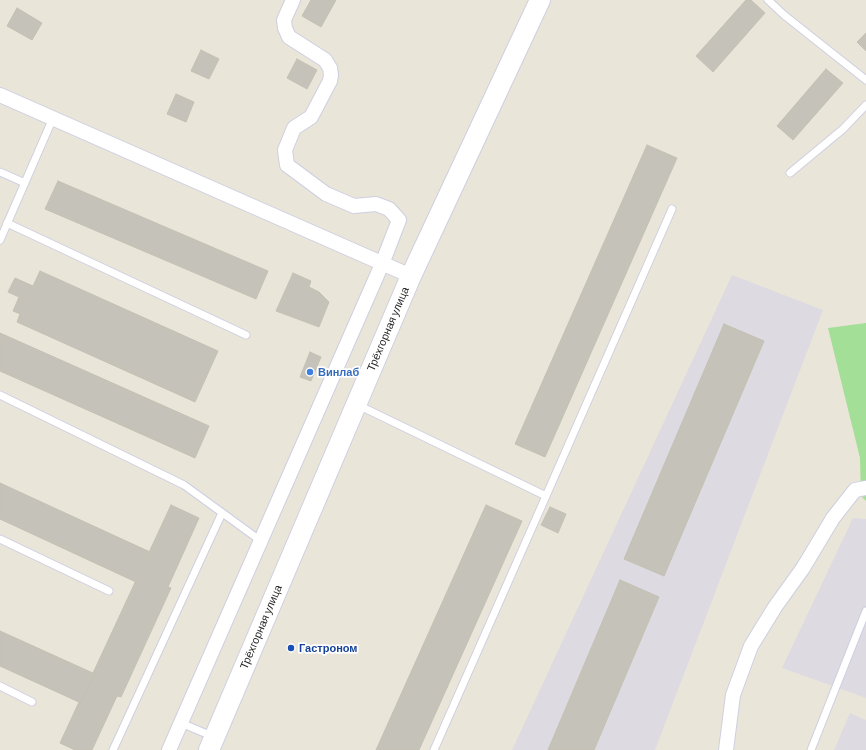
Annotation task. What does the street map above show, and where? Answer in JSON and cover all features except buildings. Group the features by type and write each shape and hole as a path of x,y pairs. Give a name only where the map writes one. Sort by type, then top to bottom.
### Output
{"main road":[{"name":"Трёхгорная улица","path":"211,744 411,276 540,0"}],"street":[{"path":"169,750 382,264 399,220 389,209 376,204 354,206 326,194 288,165 285,150 294,128 311,117 330,80 331,75 330,68 325,60 289,37 285,28 284,20 293,0"},
{"path":"0,95 411,276"},
{"path":"726,750 733,695 751,646 774,606 803,568 833,518 855,490 866,488"}],"lane":[{"path":"768,0 784,15 866,80"},
{"path":"790,173 843,129 866,105"},
{"path":"0,240 53,118"},
{"path":"0,172 25,183"},
{"path":"434,750 672,209"},
{"path":"7,223 246,335"},
{"path":"0,395 184,485 261,541"},
{"path":"356,404 546,496"},
{"path":"113,750 222,513"},
{"path":"0,539 109,590"},
{"path":"811,750 866,611"},
{"path":"0,686 32,702"},
{"path":"181,723 211,744"}],"shaded area":[{"path":"732,275 823,310 655,750 512,750"},
{"path":"853,518 866,519 866,698 782,668"},
{"path":"850,713 866,720 866,750 834,750"}],"green space":[{"path":"866,323 866,501 861,496 860,458 828,328"}],"place":[{"name":"Винлаб","path":"310,372"},
{"name":"Гастроном","path":"291,648"}]}
